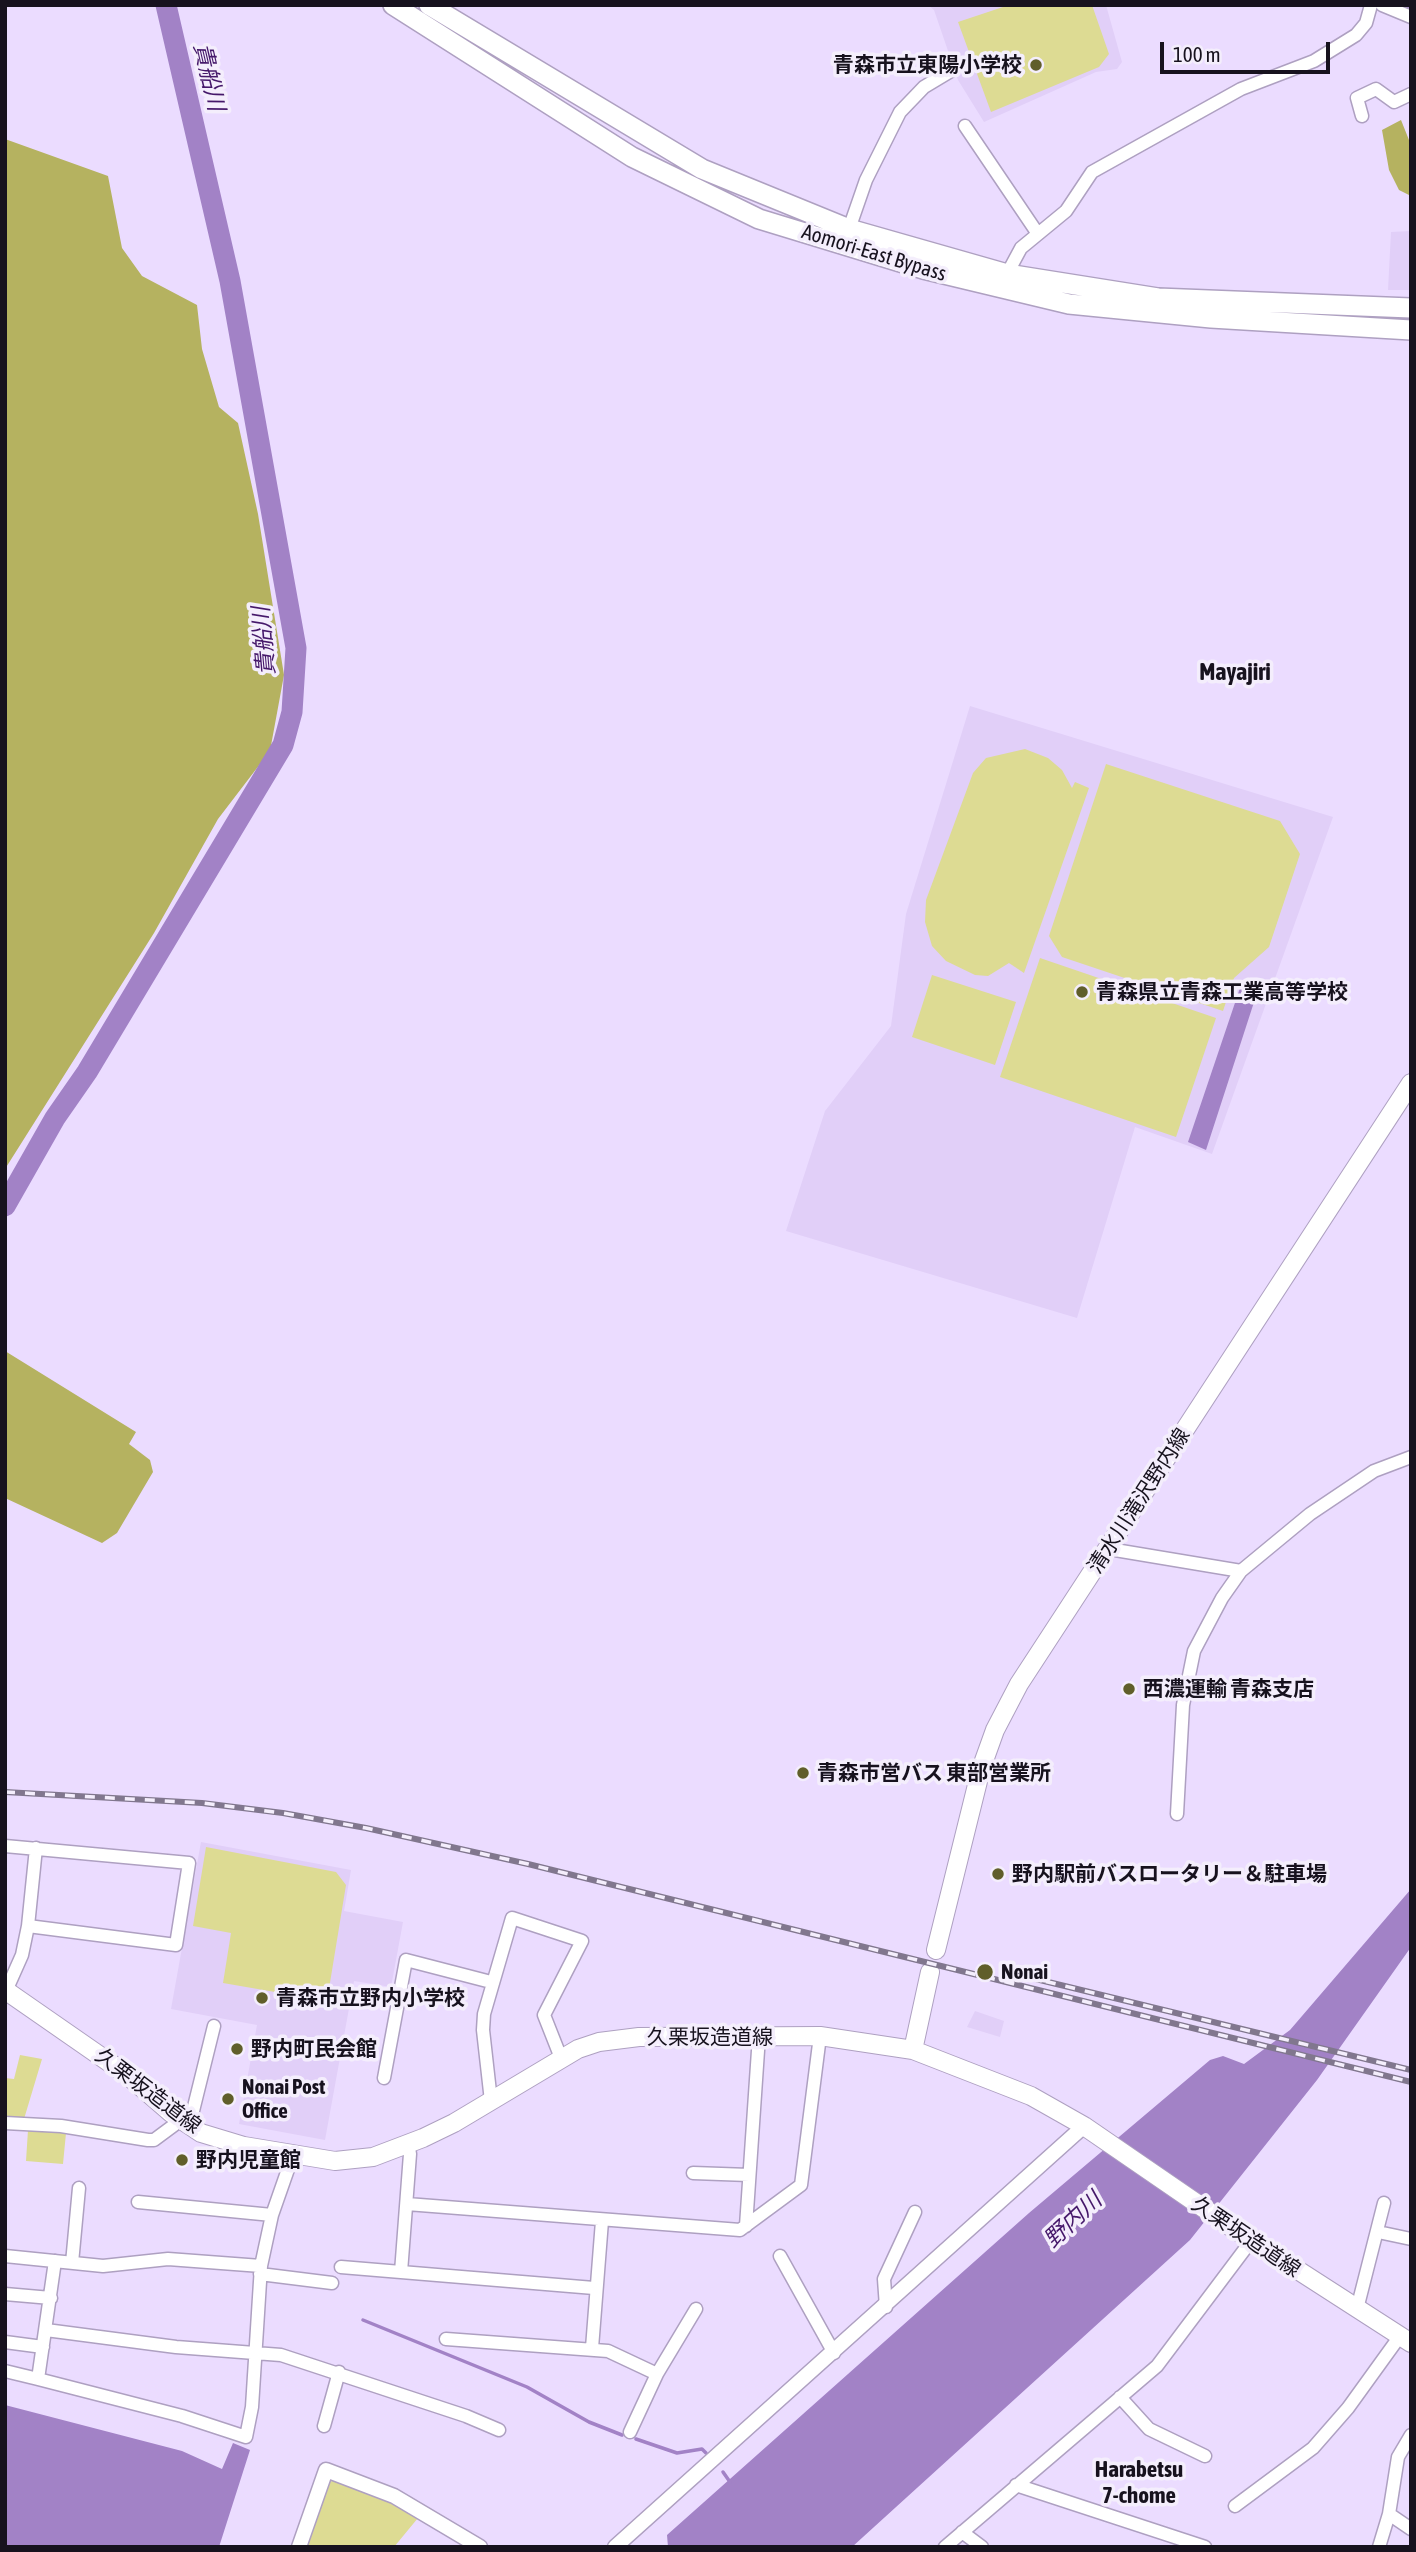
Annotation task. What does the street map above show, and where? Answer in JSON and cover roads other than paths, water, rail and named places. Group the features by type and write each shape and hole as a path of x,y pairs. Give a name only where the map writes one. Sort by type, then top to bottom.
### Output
{"highway":[{"name":"Aomori-East Bypass","path":"393,5 632,157 759,219 923,269 1069,304 1224,319 1411,330"},
{"name":"Aomori-East Bypass","path":"429,5 702,169 849,229 1007,274 1158,298 1411,308"}],"main road":[{"name":"清水川滝沢野内線","path":"936,1950 981,1769 995,1730 1019,1684 1411,1083"},
{"path":"913,2050 930,1972"},
{"name":"久栗坂造道線","path":"6,1990 125,2074 185,2124 244,2146 335,2161 360,2159 408,2143 454,2123 561,2058 599,2042 639,2037 820,2036 913,2050 1031,2096 1091,2131 1251,2241 1405,2339"}],"street":[{"path":"1007,274 1021,248 1066,211 1092,172 1107,161 1241,89 1314,61 1356,35 1366,23 1371,5"},
{"path":"1382,5 1411,17"},
{"path":"849,229 866,180 900,112 924,87 954,69"},
{"path":"1362,116 1357,98 1376,89 1394,102 1411,94"},
{"path":"965,126 1038,234"},
{"path":"1177,1814 1183,1705 1194,1651 1208,1622 1241,1571 1354,1483 1411,1457"},
{"path":"1109,1549 1241,1571"},
{"path":"5,1846 189,1863 176,1945 28,1926"},
{"path":"6,1990 22,1955 28,1926 36,1848"},
{"path":"491,2101 482,2030 491,1982 512,1919 582,1941 544,2015 561,2058"},
{"path":"384,2078 406,1960 491,1982"},
{"path":"5,2123 61,2126 154,2140 185,2124 214,2026"},
{"path":"746,2225 759,2036"},
{"path":"407,2204 740,2230 800,2185 820,2036"},
{"path":"615,2547 886,2307 1091,2131"},
{"path":"401,2272 407,2204 408,2143"},
{"path":"5,2371 182,2416 246,2437 256,2353 261,2270 272,2216 293,2155"},
{"path":"693,2173 750,2175"},
{"path":"72,2263 79,2188"},
{"path":"138,2202 272,2216"},
{"path":"1357,2309 1384,2203"},
{"path":"886,2307 884,2280 915,2212"},
{"path":"592,2348 594,2288 602,2221"},
{"path":"1378,2232 1411,2238"},
{"path":"945,2547 1164,2357 1251,2241"},
{"path":"5,2256 125,2265 168,2259 261,2270 331,2283"},
{"path":"780,2256 834,2353"},
{"path":"38,2379 55,2261"},
{"path":"341,2267 594,2288"},
{"path":"5,2294 51,2298"},
{"path":"630,2432 657,2374 695,2309"},
{"path":"46,2330 176,2347 281,2355 466,2416 499,2430"},
{"path":"446,2339 592,2348 608,2351 657,2374"},
{"path":"1235,2506 1313,2448 1405,2339"},
{"path":"5,2342 43,2347"},
{"path":"324,2426 338,2372"},
{"path":"1120,2397 1149,2429 1205,2456"},
{"path":"1380,2547 1389,2514 1398,2457 1410,2438"},
{"path":"299,2547 326,2470 394,2496 480,2547"},
{"path":"1016,2485 1205,2547"},
{"path":"1389,2514 1411,2529"},
{"path":"962,2532 982,2547"}],"water":[{"path":"1240,988 1256,996 1206,1150 1188,1142"},
{"name":"野内川","path":"1411,1889 1411,1947 1317,2080 1190,2240 852,2547 668,2547 667,2535 1029,2213 1210,2060 1223,2056 1244,2064 1290,2030"},
{"path":"5,2405 182,2451 222,2469 233,2443 250,2450 219,2547 5,2547"}],"waterway":[{"name":"貴船川","path":"5,1206 55,1118 87,1072 283,745 292,712 296,648 230,281 166,5"},
{"path":"1401,5 1411,10"},
{"path":"363,2320 527,2387 589,2422 622,2435"},
{"path":"636,2439 677,2453 702,2449 706,2453"},
{"path":"723,2472 730,2482"}],"railway":[{"path":"5,1792 202,1803 283,1813 366,1828 528,1864 1411,2082"},
{"path":"1007,1972 1411,2070"}],"place":[{"name":"青森市立東陽小学校","path":"1036,65"},
{"name":"青森県立青森工業高等学校","path":"1082,992"},
{"name":"西濃運輸 青森支店","path":"1129,1689"},
{"name":"青森市営バス 東部営業所","path":"803,1773"},
{"name":"野内駅前バスロータリー＆駐車場","path":"998,1874"},
{"name":"Nonai","path":"985,1972"},
{"name":"青森市立野内小学校","path":"262,1998"},
{"name":"野内町民会館","path":"237,2049"},
{"name":"Nonai Post Office","path":"228,2099"},
{"name":"野内児童館","path":"182,2160"}],"district":[{"name":"Mayajiri","path":"1235,672"},
{"name":"Harabetsu 7-chome","path":"1139,2483"}]}
